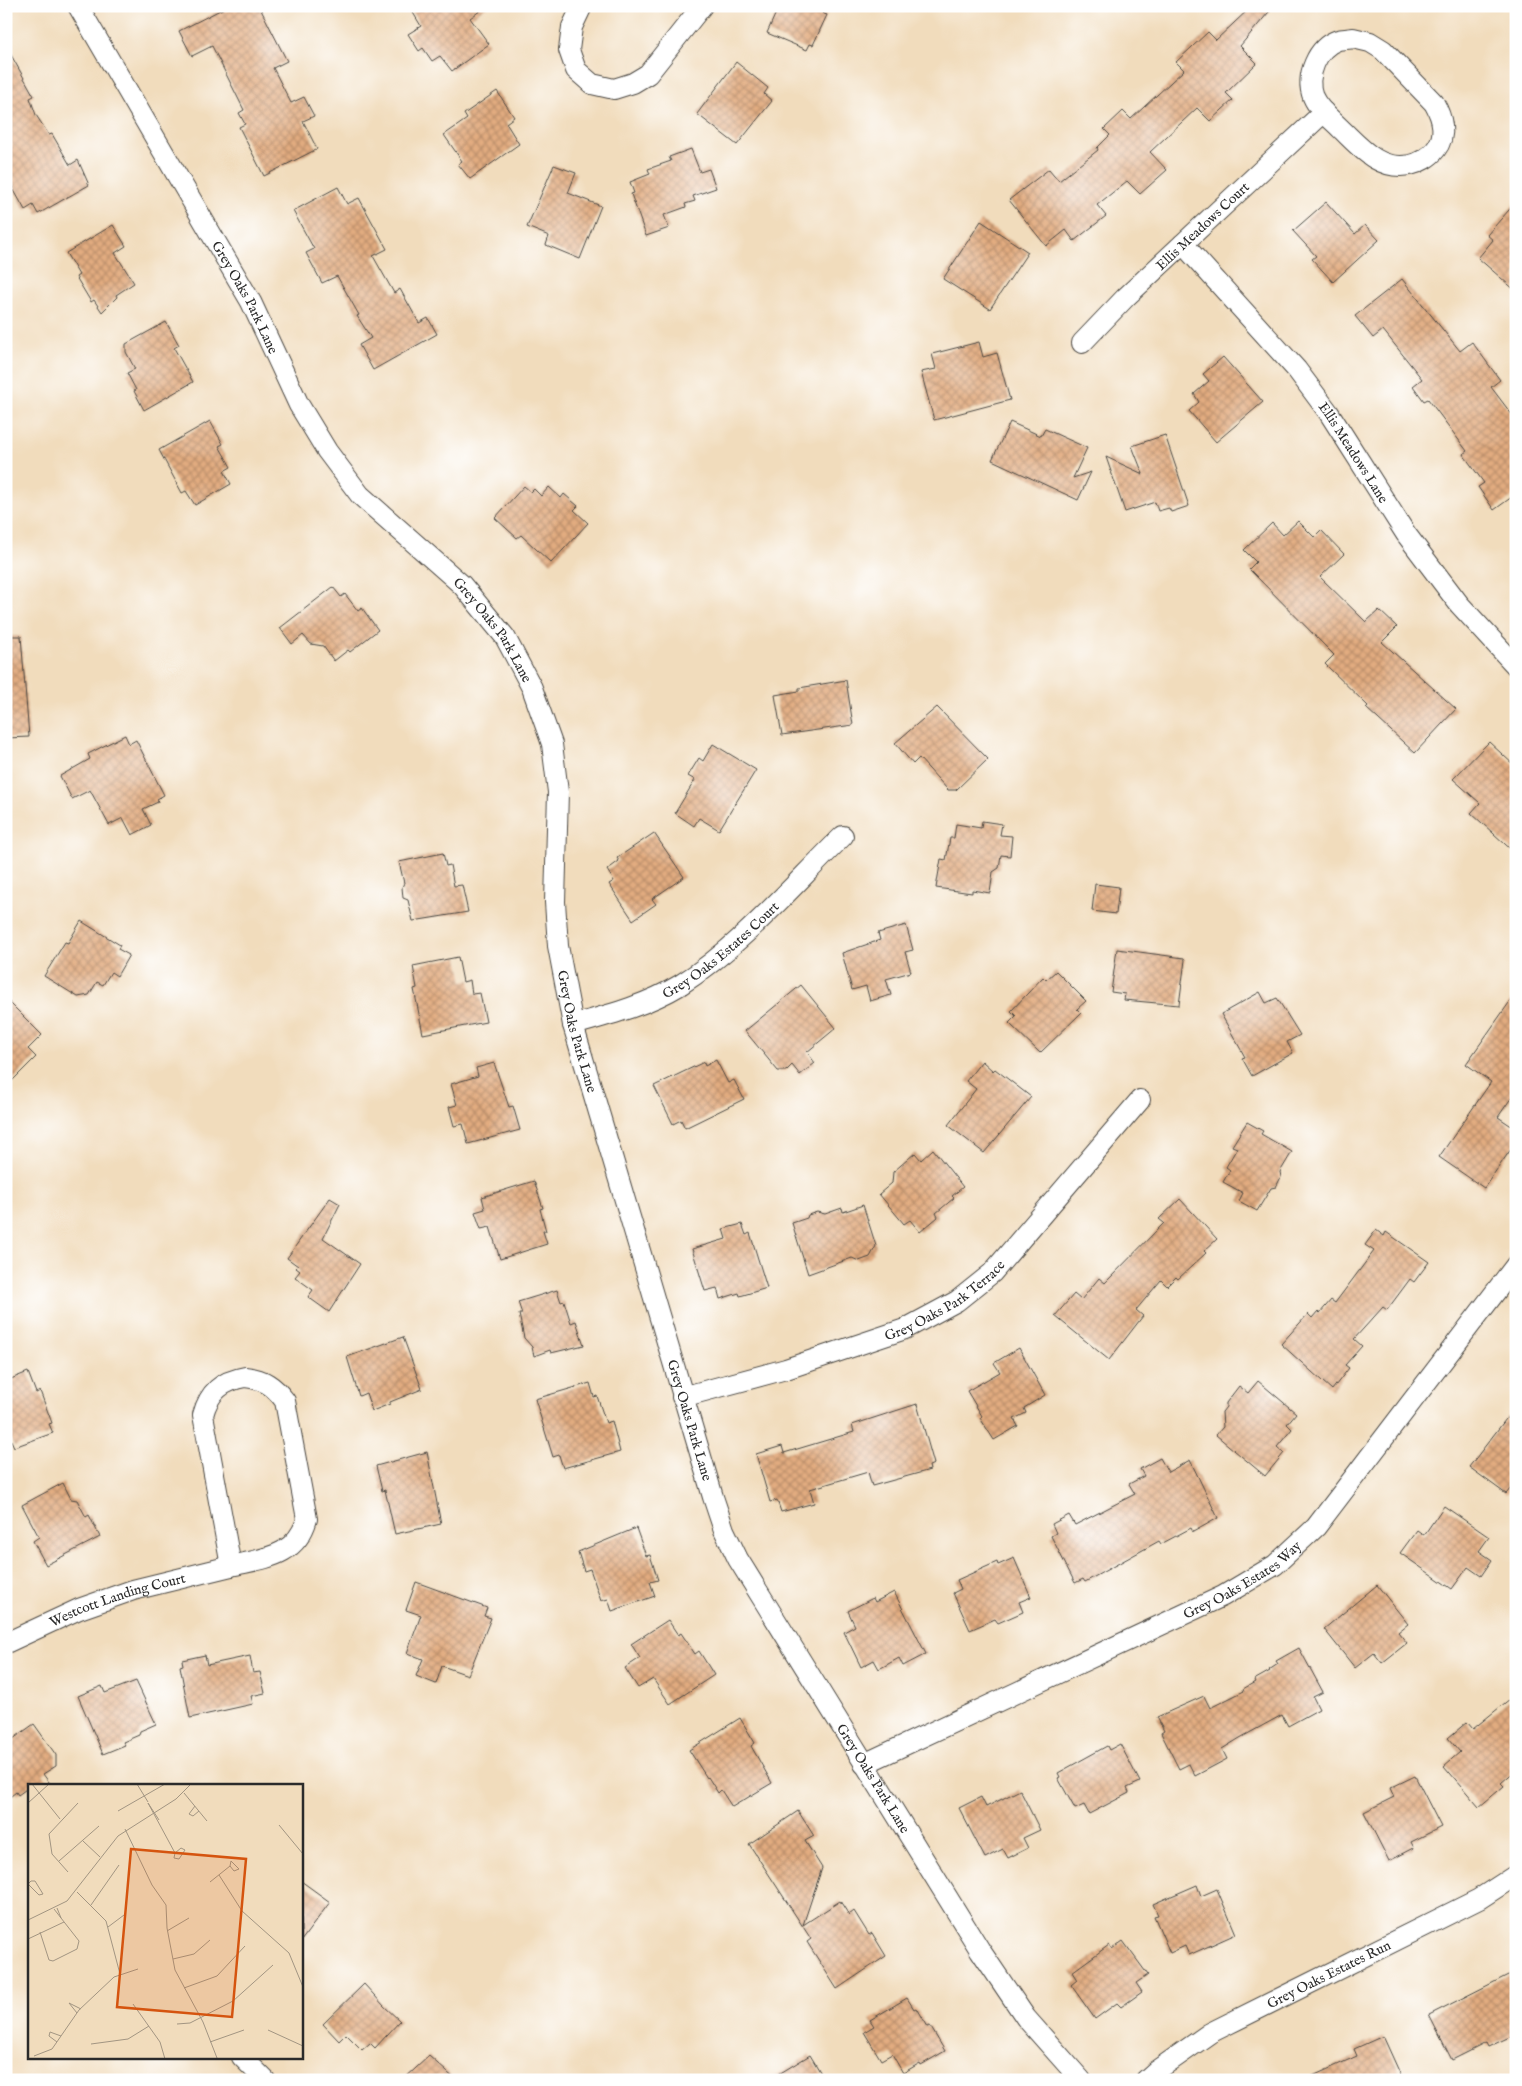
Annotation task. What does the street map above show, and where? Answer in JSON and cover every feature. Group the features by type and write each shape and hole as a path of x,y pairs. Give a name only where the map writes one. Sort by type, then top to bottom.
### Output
{"street":[{"name":"Grey Oaks Park Lane","path":"78,6 251,302 298,405 327,451 360,495 462,585 505,637 532,688 552,744 558,792 555,902 558,946 565,991 573,1025 682,1396 724,1530 738,1559 980,1950 1026,2018 1081,2080"},
{"path":"582,6 572,27 569,50 576,70 592,84 614,89 633,83 648,74 702,6"},
{"path":"1353,38 1370,42 1382,50 1434,103 1443,125 1436,149 1427,158 1415,164 1399,167 1383,164 1370,156 1324,112 1313,97 1311,84 1312,70 1326,46 1338,40 1353,38"},
{"name":"Ellis Meadows Court","path":"1082,342 1126,297 1324,112"},
{"name":"Ellis Meadows Lane","path":"1183,244 1297,370 1330,413 1406,534 1459,604 1516,666"},
{"name":"Grey Oaks Estates Court","path":"573,1025 631,1008 679,985 718,956 753,925 843,836"},
{"name":"Grey Oaks Park Terrace","path":"682,1396 786,1369 905,1329 957,1301 992,1273 1140,1100"},
{"name":"Grey Oaks Estates Way","path":"864,1764 1223,1596 1275,1565 1316,1527 1516,1265"},
{"name":"Westcott Landing Court","path":"6,1643 79,1609 133,1590 231,1566 277,1554 288,1549 297,1541 304,1530 307,1519 285,1401 278,1391 268,1383 257,1378 233,1379 222,1384 212,1392 206,1403 203,1415 231,1566"},
{"name":"Grey Oaks Estates Run","path":"1146,2080 1210,2033 1479,1899 1516,1875"},
{"path":"243,2058 265,2080"}],"building":[{"path":"228,6 259,6 287,61 273,68 291,103 304,97 314,116 303,121 317,149 264,176 239,127 245,124 239,113 244,110 212,46 192,56 179,31"},
{"path":"409,6 487,6 470,18 489,44 452,71 440,56 432,61 423,48 419,51 408,34 421,26"},
{"path":"779,6 825,6 822,13 827,15 813,45 810,44 807,50 767,33"},
{"path":"1252,6 1274,6 1240,46 1257,63 1226,93 1233,100 1210,121 1197,108 1150,152 1167,170 1140,194 1127,181 1097,205 1106,216 1074,241 1066,230 1046,246 1009,200 1049,169 1059,181 1098,150 1097,148 1110,135 1104,129 1123,111 1131,119 1184,70 1176,62 1208,32 1216,40"},
{"path":"6,46 34,96 30,98 36,115 49,135 52,134 70,165 78,160 89,185 38,214 33,205 25,210 6,176"},
{"path":"736,62 768,88 764,94 772,101 737,145 697,114"},
{"path":"497,91 514,117 506,123 519,144 470,179 458,164 462,161 444,135 467,119 464,114"},
{"path":"691,149 700,172 709,169 716,188 693,196 695,201 685,204 686,207 664,215 669,228 646,236 631,194 634,193 630,182 650,174 648,169 671,161 669,157"},
{"path":"554,165 576,173 568,193 601,206 580,259 546,245 549,236 527,227"},
{"path":"338,187 347,204 359,198 387,249 373,256 394,293 400,289 419,323 428,318 437,334 373,370 359,345 371,338 357,316 359,315 337,276 322,283 306,253 314,249 293,211"},
{"path":"1326,202 1355,234 1365,225 1379,240 1333,282 1312,259 1316,256 1293,231"},
{"path":"1516,202 1516,291 1478,258 1493,240 1487,235"},
{"path":"981,221 1028,252 990,309 943,279"},
{"path":"113,225 126,246 115,253 134,283 116,295 117,297 102,312 94,300 91,302 76,277 79,275 66,253"},
{"path":"1402,279 1460,351 1472,342 1500,380 1491,387 1516,420 1516,494 1494,510 1478,487 1484,483 1463,454 1467,451 1428,399 1424,401 1413,386 1422,379 1383,330 1373,338 1355,316"},
{"path":"166,322 179,345 174,348 193,382 144,410 127,373 135,369 126,352 126,344"},
{"path":"979,342 983,357 997,353 1010,400 934,420 921,372 936,369 932,354"},
{"path":"1223,357 1263,402 1216,442 1189,411 1199,402 1194,394 1209,381 1203,374"},
{"path":"210,421 223,444 219,446 231,467 224,471 231,484 195,505 186,491 182,493 159,450"},
{"path":"1010,422 1041,436 1045,429 1087,448 1073,478 1091,472 1078,500 992,460"},
{"path":"1165,435 1189,506 1171,512 1169,508 1158,511 1155,502 1125,512 1106,457 1143,474 1132,446"},
{"path":"524,486 531,492 534,489 541,496 549,487 561,498 564,494 578,506 574,510 588,523 551,563 521,535 517,538 495,518"},
{"path":"1298,521 1314,537 1321,530 1344,554 1320,577 1366,622 1379,610 1397,627 1382,642 1456,709 1415,753 1366,708 1368,706 1325,664 1334,655 1249,569 1256,562 1244,550 1272,523 1283,535"},
{"path":"333,587 341,597 345,594 358,611 362,608 378,630 350,652 348,650 334,661 323,646 311,644 303,635 292,644 280,628"},
{"path":"6,636 21,636 29,737 6,738"},
{"path":"846,680 853,725 782,735 775,695 799,691 799,688"},
{"path":"937,707 988,759 956,790 948,790 919,758 913,764 895,743"},
{"path":"125,735 129,744 136,740 164,795 157,799 158,802 143,809 151,825 132,835 123,818 109,825 90,790 72,799 60,776 90,759 88,754"},
{"path":"1489,742 1516,767 1516,854 1471,813 1480,803 1453,779"},
{"path":"713,744 756,770 719,830 699,818 694,826 675,813 695,780 688,776 699,758 703,761"},
{"path":"982,821 1002,824 1000,835 1012,836 1010,856 1001,855 999,868 993,872 990,893 972,890 972,893 936,888 941,859 946,860 950,838 954,838 956,824 981,828"},
{"path":"654,833 684,877 652,899 656,904 633,920 609,884 614,881 607,870 619,861 617,858"},
{"path":"443,853 446,866 450,865 454,886 462,885 468,912 413,921 408,900 403,898 402,887 404,883 399,862"},
{"path":"1095,884 1119,887 1116,914 1092,911"},
{"path":"81,921 120,945 118,949 129,955 117,976 111,972 103,985 97,982 89,995 78,997 44,976 65,942 68,943"},
{"path":"906,925 913,950 905,952 911,972 886,979 891,995 870,1001 866,986 852,990 842,953 880,940 878,933"},
{"path":"1117,949 1184,958 1179,1005 1124,1000 1125,994 1111,992"},
{"path":"458,957 463,982 470,980 472,994 480,993 486,1022 423,1034 414,989 417,988 413,966"},
{"path":"1056,971 1086,1001 1077,1009 1081,1013 1040,1053 1009,1023 1016,1016 1011,1011 1043,977 1046,980"},
{"path":"801,985 836,1028 807,1052 815,1063 800,1075 792,1065 786,1071 778,1071 745,1031"},
{"path":"1260,992 1266,1003 1277,998 1300,1035 1287,1042 1293,1053 1252,1076 1242,1058 1245,1057 1221,1014"},
{"path":"1516,993 1516,1091 1498,1117 1516,1129 1516,1142 1484,1188 1439,1157 1491,1082 1466,1064"},
{"path":"6,999 42,1035 28,1049 36,1057 6,1087"},
{"path":"716,1060 728,1083 734,1080 744,1099 685,1128 681,1120 673,1124 654,1086 704,1062 705,1066"},
{"path":"982,1061 993,1071 995,1069 1031,1097 984,1153 948,1125 976,1089 966,1081"},
{"path":"494,1063 509,1107 513,1106 520,1130 468,1144 463,1124 454,1126 449,1107 457,1105 451,1084 478,1076 476,1068"},
{"path":"1247,1122 1263,1131 1261,1134 1292,1152 1280,1172 1281,1177 1276,1187 1271,1188 1257,1211 1239,1201 1243,1193 1223,1182 1230,1170 1226,1167 1237,1148 1232,1146"},
{"path":"933,1149 963,1187 952,1196 954,1198 936,1213 938,1217 920,1232 910,1220 904,1224 879,1194 892,1183 893,1172 915,1153 921,1160"},
{"path":"534,1181 543,1208 540,1209 546,1231 543,1231 547,1244 500,1259 490,1227 481,1229 475,1212 485,1209 482,1197"},
{"path":"330,1198 340,1204 323,1238 360,1264 329,1312 308,1297 313,1290 295,1277 300,1271 296,1268 298,1266 287,1258"},
{"path":"1180,1199 1217,1239 1204,1251 1206,1253 1178,1279 1176,1277 1167,1286 1161,1280 1136,1310 1143,1316 1109,1360 1055,1316 1074,1294 1081,1300 1099,1278 1105,1283 1164,1223 1159,1219"},
{"path":"863,1205 876,1246 870,1257 859,1261 852,1258 808,1274 792,1223 817,1212 825,1214 842,1208 843,1212"},
{"path":"742,1224 746,1235 750,1233 767,1288 740,1296 739,1293 720,1299 717,1288 705,1291 692,1249 726,1239 723,1229"},
{"path":"1376,1230 1384,1236 1386,1232 1429,1262 1414,1282 1410,1279 1387,1310 1383,1307 1354,1339 1362,1346 1345,1365 1349,1368 1332,1390 1281,1344 1308,1314 1312,1318 1318,1311 1320,1313 1331,1300 1335,1303 1374,1251 1365,1245"},
{"path":"557,1290 561,1302 564,1301 571,1323 576,1321 584,1345 551,1353 550,1350 534,1356 532,1347 524,1338 519,1314 522,1314 518,1302"},
{"path":"403,1337 422,1389 372,1411 366,1393 359,1396 347,1357"},
{"path":"1019,1348 1045,1395 1024,1408 1026,1413 1014,1419 1018,1426 994,1440 980,1418 982,1416 967,1391 1000,1372 994,1363"},
{"path":"28,1372 36,1393 40,1391 52,1423 49,1424 53,1433 14,1447 6,1429 6,1381"},
{"path":"1258,1381 1296,1413 1287,1424 1292,1429 1277,1447 1284,1453 1265,1476 1216,1435 1223,1427 1222,1412 1226,1407 1226,1403 1239,1386 1248,1393"},
{"path":"590,1383 594,1397 597,1396 606,1423 612,1421 620,1452 563,1468 559,1455 553,1457 535,1399"},
{"path":"917,1404 934,1464 929,1466 930,1470 872,1486 868,1472 810,1489 814,1503 781,1512 777,1500 770,1502 756,1454 782,1446 784,1453 854,1432 852,1425"},
{"path":"1516,1406 1516,1482 1506,1494 1469,1467"},
{"path":"427,1452 441,1524 395,1534 385,1490 382,1491 376,1466"},
{"path":"1160,1458 1168,1472 1190,1460 1218,1518 1193,1532 1191,1528 1161,1544 1159,1541 1085,1582 1083,1579 1075,1583 1051,1536 1056,1533 1052,1524 1069,1515 1075,1525 1135,1494 1129,1484 1144,1476 1140,1469"},
{"path":"63,1483 71,1499 77,1500 86,1517 89,1515 100,1537 46,1565 33,1541 39,1537 22,1505"},
{"path":"1444,1506 1489,1537 1479,1551 1492,1560 1481,1576 1468,1567 1452,1589 1400,1553 1417,1530 1424,1535"},
{"path":"636,1528 646,1556 650,1555 658,1580 650,1582 655,1596 612,1611 608,1599 601,1601 590,1569 584,1571 578,1552"},
{"path":"1014,1558 1031,1597 1019,1602 1023,1612 998,1623 995,1619 970,1630 953,1593 961,1589 957,1580 997,1562 998,1565"},
{"path":"416,1582 487,1608 484,1616 491,1618 468,1675 442,1666 436,1684 416,1676 423,1659 407,1653 421,1615 406,1610"},
{"path":"1377,1585 1408,1624 1398,1632 1407,1643 1382,1663 1374,1653 1355,1668 1324,1629"},
{"path":"894,1592 926,1654 903,1666 899,1658 879,1669 874,1660 861,1667 844,1632 855,1626 848,1611 873,1598 875,1602"},
{"path":"668,1620 678,1635 681,1633 695,1654 699,1651 714,1675 670,1704 653,1679 638,1688 625,1668 640,1658 631,1644"},
{"path":"1299,1648 1323,1692 1313,1697 1319,1709 1288,1726 1282,1715 1222,1749 1227,1759 1195,1776 1189,1764 1179,1769 1161,1733 1164,1731 1157,1717 1204,1696 1210,1708 1244,1691 1243,1689 1255,1682 1254,1680 1278,1664 1276,1661"},
{"path":"205,1655 207,1665 250,1656 253,1673 260,1672 265,1693 251,1696 253,1704 190,1718 180,1666 183,1665 182,1660"},
{"path":"136,1681 156,1724 140,1731 139,1735 123,1742 125,1745 103,1754 78,1696 102,1686 105,1693"},
{"path":"1516,1694 1516,1770 1501,1783 1504,1786 1479,1807 1444,1766 1460,1752 1448,1738 1467,1722 1473,1729"},
{"path":"740,1718 755,1743 751,1746 772,1783 732,1807 721,1790 718,1793 689,1750"},
{"path":"34,1724 56,1755 56,1766 43,1774 50,1784 28,1784 28,1788 18,1795 16,1792 6,1800 6,1744"},
{"path":"1120,1744 1140,1782 1127,1788 1129,1793 1089,1814 1084,1805 1075,1809 1058,1778 1060,1777 1058,1773 1107,1746 1109,1750"},
{"path":"1415,1776 1441,1827 1411,1842 1414,1848 1389,1861 1364,1812 1394,1797 1390,1788"},
{"path":"1020,1790 1040,1830 1023,1838 1028,1848 1008,1858 1003,1849 985,1858 959,1808 981,1797 986,1807"},
{"path":"798,1811 814,1836 805,1841 822,1868 803,1925 840,1901 849,1915 854,1911 869,1935 872,1933 886,1956 837,1989 807,1942 811,1939 749,1844"},
{"path":"302,1882 330,1902 302,1940"},
{"path":"1197,1885 1201,1896 1217,1889 1236,1934 1189,1955 1185,1946 1170,1953 1154,1916 1158,1915 1153,1904"},
{"path":"1123,1941 1148,1975 1136,1983 1142,1992 1121,2007 1117,2003 1095,2019 1071,1985 1077,1980 1072,1972 1109,1945 1112,1949"},
{"path":"1516,1971 1516,2034 1488,2047 1486,2043 1452,2060 1429,2015"},
{"path":"364,1984 400,2021 375,2048 370,2043 362,2050 346,2034 339,2041 323,2024"},
{"path":"907,1998 914,2009 916,2008 927,2027 930,2026 945,2051 903,2073 892,2054 881,2060 864,2032 874,2026 870,2020"},
{"path":"1383,2036 1403,2080 1304,2080 1357,2056 1354,2049"},
{"path":"810,2055 825,2080 769,2080"},
{"path":"429,2056 456,2080 403,2080"}]}
